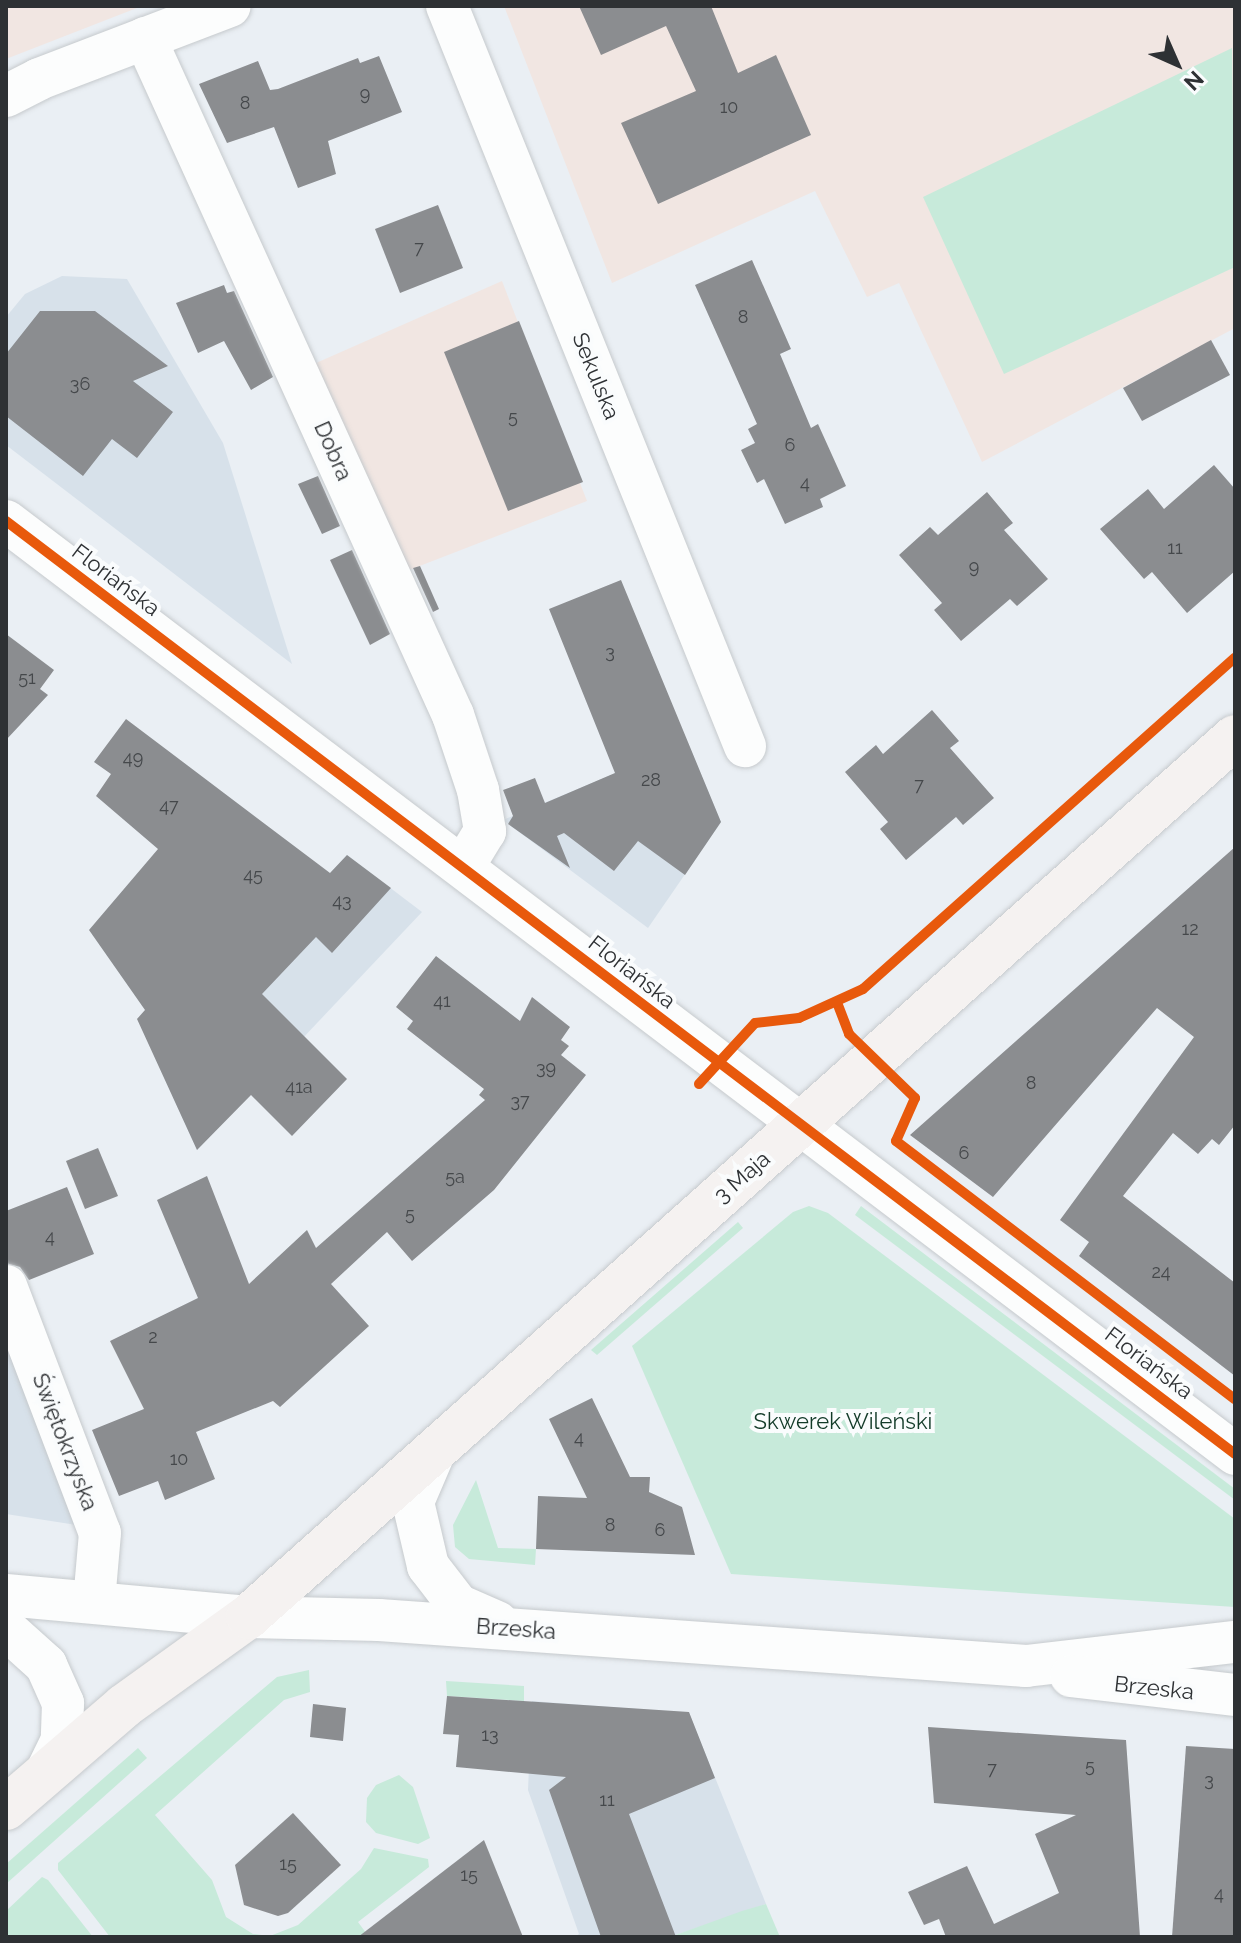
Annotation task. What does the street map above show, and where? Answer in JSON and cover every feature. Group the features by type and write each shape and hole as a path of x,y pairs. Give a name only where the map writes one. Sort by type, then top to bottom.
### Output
{"main road":[{"name":"3 Maja","path":"6,1808 124,1706 248,1617 1235,737"}],"street":[{"path":"6,96 230,6"},
{"name":"Sekulska","path":"447,6 745,746"},
{"name":"Dobra","path":"145,38 453,715 478,790 485,831 463,867"},
{"name":"Floriańska","path":"6,521 1235,1454"},
{"name":"Świętokrzyska","path":"6,1286 100,1533 94,1601"},
{"path":"434,1453 413,1502 428,1566 458,1605 525,1630"},
{"name":"Brzeska","path":"6,1595 248,1617 525,1630 1026,1666 1090,1681 1235,1695"},
{"path":"6,1629 46,1665 63,1703 62,1740 48,1769"},
{"name":"Brzeska","path":"1026,1666 1235,1642"}],"shaded area":[{"path":"6,6 142,6 6,59"},
{"path":"504,6 1235,6 1235,328 982,462 899,283 867,297 815,191 612,283"},
{"path":"62,276 127,279 223,443 292,664 6,445 6,317 25,294"},
{"path":"502,281 587,501 399,574 307,367"},
{"path":"688,743 721,822 648,928 503,820"},
{"path":"347,855 422,912 197,1150 172,1095 244,967"},
{"path":"6,1335 83,1526 6,1514"},
{"path":"532,1701 689,1713 766,1904 670,1937 574,1937 579,1934 528,1790"}],"green space":[{"path":"1232,48 1235,267 1004,374 923,197"},
{"name":"Skwerek Wileński","path":"809,1206 828,1213 1235,1519 1235,1607 731,1574 632,1346 793,1212"},
{"path":"861,1206 1235,1489 1235,1500 855,1215"},
{"path":"738,1222 743,1228 597,1355 591,1350"},
{"path":"476,1480 498,1548 536,1549 535,1565 469,1559 455,1547 453,1525"},
{"path":"309,1670 310,1692 284,1700 155,1815 212,1880 226,1917 253,1934 270,1936 298,1925 361,1869 374,1848 428,1859 429,1867 358,1922 369,1937 110,1937 58,1870 58,1863 277,1677"},
{"path":"446,1681 524,1686 524,1701 447,1696"},
{"path":"138,1748 147,1758 6,1884 6,1864"},
{"path":"399,1775 413,1787 430,1838 418,1844 376,1833 366,1822 367,1798 376,1785"},
{"path":"42,1877 48,1880 93,1937 6,1937 6,1911"},
{"path":"766,1904 780,1937 670,1937 742,1911"}],"building":[{"path":"579,6 711,6 738,73 776,55 811,135 658,204 621,123 696,91 666,26 601,55"},
{"path":"379,56 402,112 328,141 336,174 298,188 274,127 227,143 199,84 258,61 270,90 278,89 358,58 360,63"},
{"path":"438,205 463,268 400,293 375,229"},
{"path":"752,260 791,349 780,354 811,428 818,424 846,486 820,499 823,507 785,524 764,479 757,483 741,450 755,443 748,429 757,424 695,285"},
{"path":"224,285 227,293 234,291 273,377 251,390 224,341 198,353 176,303"},
{"path":"40,311 95,311 168,366 133,381 173,412 137,458 112,439 83,476 6,416 6,354"},
{"path":"519,321 583,482 508,511 444,352"},
{"path":"1211,340 1230,375 1142,421 1123,388"},
{"path":"1214,465 1235,489 1235,571 1187,613 1152,572 1144,579 1100,529 1148,489 1164,509"},
{"path":"318,476 340,526 322,534 298,484"},
{"path":"987,492 1013,523 1004,530 1048,579 1017,606 1010,599 961,641 934,610 942,603 899,555 930,527 938,535"},
{"path":"352,550 390,634 370,645 330,560"},
{"path":"420,566 439,609 433,612 413,568"},
{"path":"621,580 721,822 685,875 638,841 614,871 564,833 557,836 570,868 508,824 513,816 503,790 535,778 545,803 615,773 549,609"},
{"path":"6,634 54,670 40,689 48,695 6,740"},
{"path":"932,710 959,741 950,748 994,798 963,825 956,817 906,860 880,829 888,822 845,772 876,745 883,754"},
{"path":"126,719 330,873 347,855 391,888 332,953 316,937 262,994 347,1079 292,1136 251,1095 197,1150 137,1019 145,1010 89,930 158,849 96,796 111,774 94,762"},
{"path":"1235,847 1235,1125 1219,1145 1212,1139 1198,1154 1173,1133 1123,1196 1235,1283 1235,1376 1079,1256 1089,1242 1060,1220 1194,1037 1157,1008 993,1197 910,1135"},
{"path":"436,956 520,1021 532,997 570,1027 561,1040 569,1046 561,1055 586,1075 494,1190 412,1261 387,1232 331,1284 369,1326 280,1407 273,1401 196,1432 215,1479 165,1500 158,1481 119,1496 92,1430 144,1409 110,1341 198,1298 157,1200 207,1176 249,1284 307,1230 316,1248 485,1100 479,1095 484,1089 407,1029 413,1021 396,1007"},
{"path":"98,1148 118,1196 85,1209 66,1161"},
{"path":"67,1187 94,1254 29,1280 20,1267 6,1263 6,1211"},
{"path":"592,1398 630,1477 650,1477 649,1492 682,1507 695,1555 536,1549 538,1496 587,1498 549,1419"},
{"path":"447,1696 689,1712 715,1778 629,1814 676,1937 601,1937 549,1790 566,1777 456,1767 459,1735 443,1734"},
{"path":"313,1704 346,1708 343,1741 310,1737"},
{"path":"928,1727 1126,1740 1140,1937 946,1937 939,1919 924,1925 908,1892 967,1866 994,1924 1059,1893 1035,1834 1076,1815 934,1803"},
{"path":"1186,1746 1235,1749 1235,1937 1172,1937"},
{"path":"293,1813 341,1865 288,1913 278,1916 244,1905 235,1865"},
{"path":"484,1840 523,1937 358,1937"}],"cycle path":[{"path":"6,521 1235,1454"},
{"path":"699,1084 755,1023 799,1018 863,989 1235,658"},
{"path":"838,1005 849,1034 915,1098 896,1141 1235,1399"}]}
